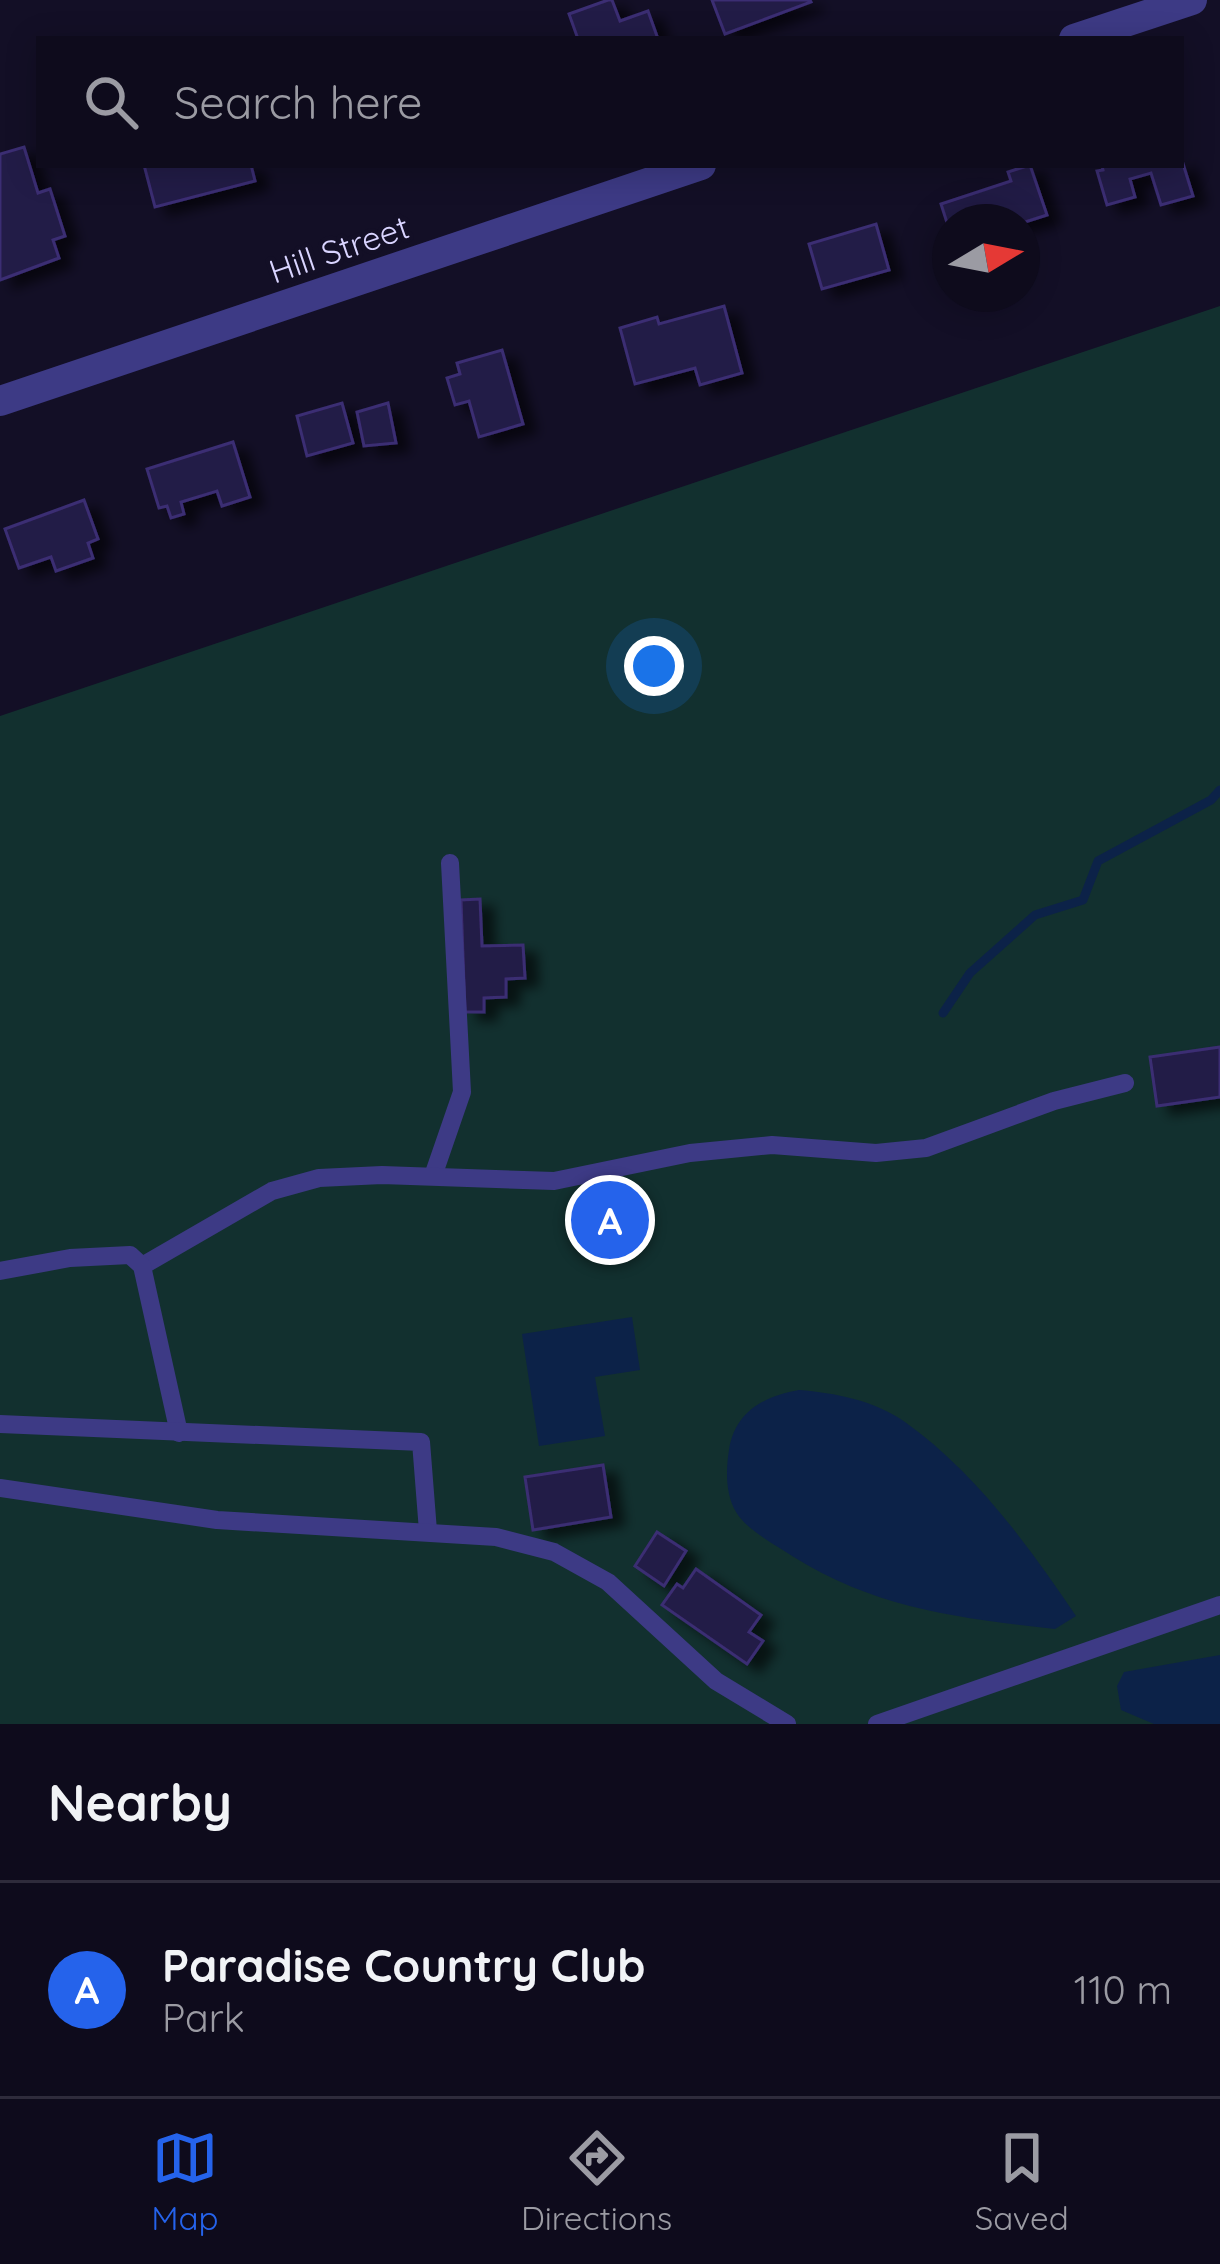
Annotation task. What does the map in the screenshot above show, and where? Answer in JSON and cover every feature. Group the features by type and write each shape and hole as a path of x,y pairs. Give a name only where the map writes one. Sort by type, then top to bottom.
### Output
{"street":[{"path":"1083,36 1192,0"},
{"name":"Hill Street","path":"0,401 692,168"}],"lane":[{"path":"433,1176 462,1092 450,863"},
{"path":"142,1266 272,1191 319,1178 554,1180 690,1153 772,1145 876,1153 926,1148 1054,1101 1125,1083"},
{"path":"0,1271 112,1253 130,1255 142,1266 179,1433"},
{"path":"0,1424 421,1442 428,1531"},
{"path":"0,1488 217,1520 496,1537 554,1552 608,1582 716,1681 778,1723"},
{"path":"877,1724 1220,1605"}],"green space":[{"path":"1220,306 1220,1724 0,1724 0,716"}],"water":[{"path":"632,1317 640,1370 595,1377 605,1436 539,1446 522,1334"},
{"path":"799,1390 867,1403 893,1414 930,1442 999,1511 1076,1616 1055,1629 945,1614 878,1597 812,1568 750,1527 736,1512 728,1489 732,1436 754,1408"},
{"path":"1220,1655 1220,1724 1154,1724 1121,1710 1117,1686 1124,1672"}],"building":[{"path":"612,0 620,21 648,11 657,36 577,36 569,14"},
{"path":"712,0 810,0 811,2 725,34"},
{"path":"24,147 38,193 50,189 65,236 53,240 59,258 0,280 0,154"},
{"path":"1184,167 1193,196 1161,205 1151,173 1130,179 1135,197 1107,205 1097,171"},
{"path":"145,168 252,168 255,181 155,207"},
{"path":"1031,168 1047,215 1040,217 1040,204 941,204 1011,181 1008,172"},
{"path":"876,224 889,270 822,289 809,244"},
{"path":"724,306 742,373 700,385 695,368 635,384 620,328 657,317 659,324"},
{"path":"502,350 523,424 479,437 469,401 455,405 447,378 460,374 457,363"},
{"path":"342,403 353,443 307,456 297,416"},
{"path":"388,403 396,443 364,446 357,412"},
{"path":"233,442 250,497 222,506 217,491 181,502 184,514 171,518 167,506 159,508 147,469"},
{"path":"84,500 98,539 88,543 93,558 56,571 51,557 19,568 5,529"},
{"path":"480,899 482,946 523,945 525,978 506,979 506,997 484,998 484,1012 465,1012 461,900"},
{"path":"1220,1047 1220,1097 1157,1106 1150,1057"},
{"path":"603,1465 611,1517 533,1530 525,1477"},
{"path":"657,1532 686,1551 664,1586 635,1566"},
{"path":"696,1569 761,1615 749,1632 763,1641 747,1664 662,1605"}],"waterway":[{"path":"943,1013 970,973 1035,915 1083,900 1098,861 1211,800 1220,790"}],"place":[{"name":"Paradise Country Club","path":"610,1220"}]}
